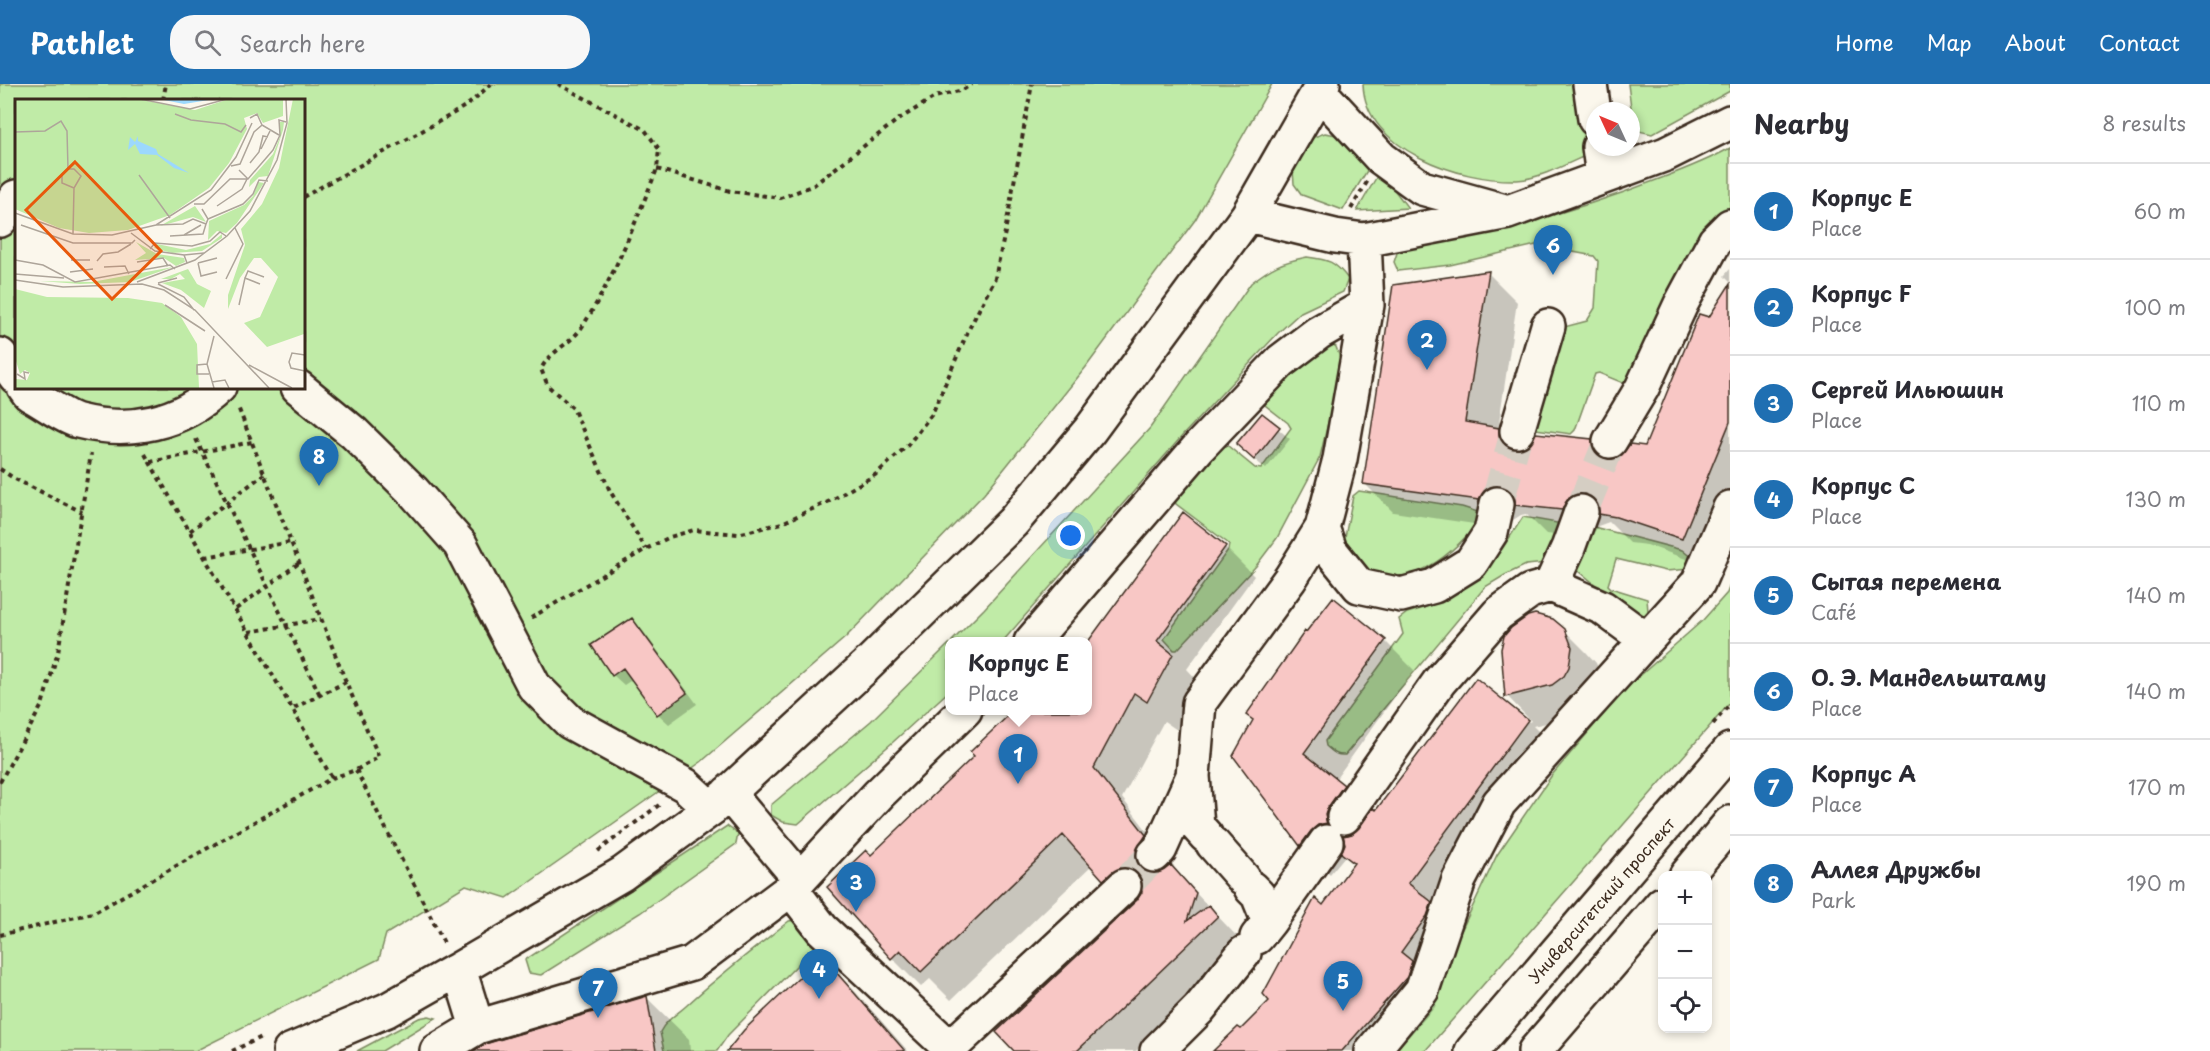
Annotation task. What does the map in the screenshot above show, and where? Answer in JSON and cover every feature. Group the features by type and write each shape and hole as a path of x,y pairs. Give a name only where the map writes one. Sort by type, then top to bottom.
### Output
{"street":[{"path":"1590,84 1593,102"},
{"path":"282,1041 387,1010 448,951 622,874 719,801 866,668 1012,522 1090,430 1248,215 1321,88 1381,158 1422,188 1508,212"},
{"path":"1248,215 1349,238 1508,212 1601,162 1666,154 1730,122"},
{"path":"0,220 15,198"},
{"path":"1610,441 1642,388 1714,240 1730,226"},
{"path":"1255,939 1258,895 1197,826 1193,776 1199,703 1290,579 1322,528 1340,459 1367,305 1349,238"},
{"path":"1035,637 1199,447 1281,361 1318,333 1367,305"},
{"path":"1516,431 1548,326"},
{"path":"0,355 15,375"},
{"path":"25,388 29,393 76,420 130,428 157,423 184,413 207,398 227,392"},
{"path":"299,388 362,441 413,491 460,544 534,686 570,722 719,801 795,884 822,929 950,1049 1124,886"},
{"path":"1322,528 1330,550 1359,586 1401,595 1434,586 1471,563 1491,532 1497,504"},
{"path":"1372,1051 1422,990 1459,880 1499,803 1698,583 1730,508"},
{"path":"1551,585 1581,512"},
{"path":"1157,1051 1199,1009 1255,939 1439,682 1498,614 1530,591 1551,585 1603,609 1645,639"},
{"path":"437,1051 477,1027 692,963 795,884 879,794 961,715"},
{"name":"Университетский проспект","path":"1472,1051 1730,750"},
{"path":"1154,855 1160,849 1193,776"},
{"path":"1690,871 1730,823"},
{"path":"1535,1051 1658,909"},
{"path":"448,951 477,1027"}],"path":[{"path":"163,99 166,84"},
{"path":"304,196 449,116 470,103 491,84"},
{"path":"558,84 645,130 659,149 657,169 607,286 580,330 560,350 547,358 541,369 548,386 573,408 610,491 646,549"},
{"path":"657,169 730,191 782,198 814,185 896,121 935,97 963,90 972,84"},
{"path":"507,632 670,537 694,530 738,534 782,523 830,501 875,475 907,446 932,414 969,329 995,278 1032,84"},
{"path":"1349,238 1381,158"},
{"path":"0,935 93,913 332,778 356,770 379,757 346,682 252,442 227,392"},
{"path":"184,413 320,695"},
{"path":"0,782 42,705 58,652 97,423"},
{"path":"130,428 294,708 332,778"},
{"path":"150,462 252,442"},
{"path":"0,469 15,479 82,512"},
{"path":"190,531 264,474"},
{"path":"206,557 291,542"},
{"path":"236,609 299,563"},
{"path":"249,632 321,619"},
{"path":"294,708 346,682"},
{"path":"356,770 448,951"},
{"path":"593,854 685,785"},
{"path":"232,1051 282,1041"}],"green space":[{"path":"0,84 1272,84 1195,220 1086,367 984,494 846,637 701,762 507,898 466,885 386,934 379,959 195,1051 0,1051"},
{"path":"1363,84 1577,84 1586,155 1562,167 1525,179 1494,179 1470,175 1420,158 1398,144 1380,127 1368,107"},
{"path":"1628,84 1730,84 1730,91 1652,134 1640,131 1640,102 1630,102"},
{"path":"1325,133 1342,136 1373,161 1343,210 1302,195 1294,184 1293,170 1300,155 1311,138"},
{"path":"1730,148 1730,210 1713,226 1630,378 1623,383 1599,373 1595,374 1575,430 1571,434 1536,429 1534,425 1564,327 1587,321 1595,308 1598,261 1594,256 1536,245 1450,265 1398,271 1394,262 1398,250 1497,230 1563,212 1677,172"},
{"path":"1380,171 1408,208 1357,211"},
{"path":"1307,257 1335,265 1348,279 1343,292 1301,312 1278,333 1183,435 1006,637 956,637 1150,428 1251,283 1277,266"},
{"path":"1327,339 1336,347 1342,363 1320,457 1277,538 1256,566 1177,650 1174,650 1164,639 1228,550 1229,544 1176,504 1174,497 1220,446 1228,446 1255,468 1261,469 1291,428 1265,405 1264,400"},
{"path":"1359,491 1462,507 1478,512 1481,519 1459,544 1429,567 1396,578 1379,576 1363,568 1352,556 1344,542 1353,496"},
{"path":"1523,517 1563,524 1556,562 1526,565 1485,587 1345,755 1330,750 1325,741 1403,634 1399,619 1407,613 1424,608 1481,573 1502,549"},
{"path":"1590,526 1682,550 1693,559 1690,569 1666,571 1616,559 1608,585 1611,588 1647,599 1648,611 1644,618 1621,606 1573,566"},
{"path":"1730,585 1730,703 1425,1051 1387,1051 1435,986 1497,855 1552,775 1625,689 1703,620 1727,593"},
{"path":"945,648 945,695 798,824 783,822 771,815 771,805 871,721"},
{"path":"727,826 738,834 736,844 640,913 541,975 529,973 525,960"},
{"path":"795,920 813,938 815,947 728,1035 717,1051 664,1051 660,1032 668,1021 749,952 789,921"},
{"path":"429,1016 436,1018 382,1051 357,1051 419,1018"}],"building":[{"path":"1489,271 1465,422 1499,428 1499,436 1503,443 1512,449 1521,449 1529,445 1536,433 1592,439 1594,451 1609,460 1620,457 1630,444 1645,446 1699,314 1709,317 1730,284 1730,422 1682,539 1616,517 1599,514 1596,500 1587,494 1569,497 1562,510 1515,505 1515,498 1510,491 1500,486 1492,486 1484,491 1479,500 1363,484 1393,285"},
{"path":"1262,413 1280,427 1254,460 1236,444"},
{"path":"1183,512 1226,546 1157,641 1173,654 1147,702 1134,693 1094,768 1146,835 1136,851 1136,860 1140,868 1149,873 1158,873 1171,865 1196,893 1187,921 1209,905 1218,916 1077,1051 1014,1051 996,1032 1137,900 1142,892 1142,882 1137,873 1129,868 1120,868 1103,880 1063,835 921,972 900,950 891,959 827,887 866,850 871,855 974,756 970,752 1009,715 1092,715 1091,637"},
{"path":"1333,597 1386,640 1304,753 1344,785 1328,807 1325,815 1327,823 1318,825 1300,846 1233,756 1253,720 1246,715 1305,631"},
{"path":"1535,614 1553,619 1565,629 1572,647 1569,667 1564,676 1552,685 1505,697 1501,649 1504,636 1511,628"},
{"path":"632,618 687,693 657,715 623,668 612,676 591,645"},
{"path":"1476,678 1528,720 1408,883 1432,902 1427,916 1401,952 1412,961 1407,977 1342,1051 1213,1051 1238,1027 1241,1029 1269,1001 1263,994 1315,898 1323,905 1354,863 1341,853 1345,844 1343,836 1352,834 1373,808 1376,810"},
{"path":"822,956 905,1051 727,1051 744,1030"},
{"path":"647,996 656,1051 473,1051 485,1044"}],"tunnel":[{"path":"1497,504 1517,431"},
{"path":"1581,512 1610,441"},
{"path":"1124,886 1154,855"}],"place":[{"name":"О. Э. Мандельштаму","path":"1553,275"},
{"name":"Корпус F","path":"1427,370"},
{"name":"Аллея Дружбы","path":"319,486"},
{"name":"Корпус E","path":"1018,784"},
{"name":"Сергей Ильюшин","path":"856,912"},
{"name":"Корпус C","path":"819,999"},
{"name":"Сытая перемена","path":"1343,1011"},
{"name":"Корпус A","path":"598,1018"}]}
